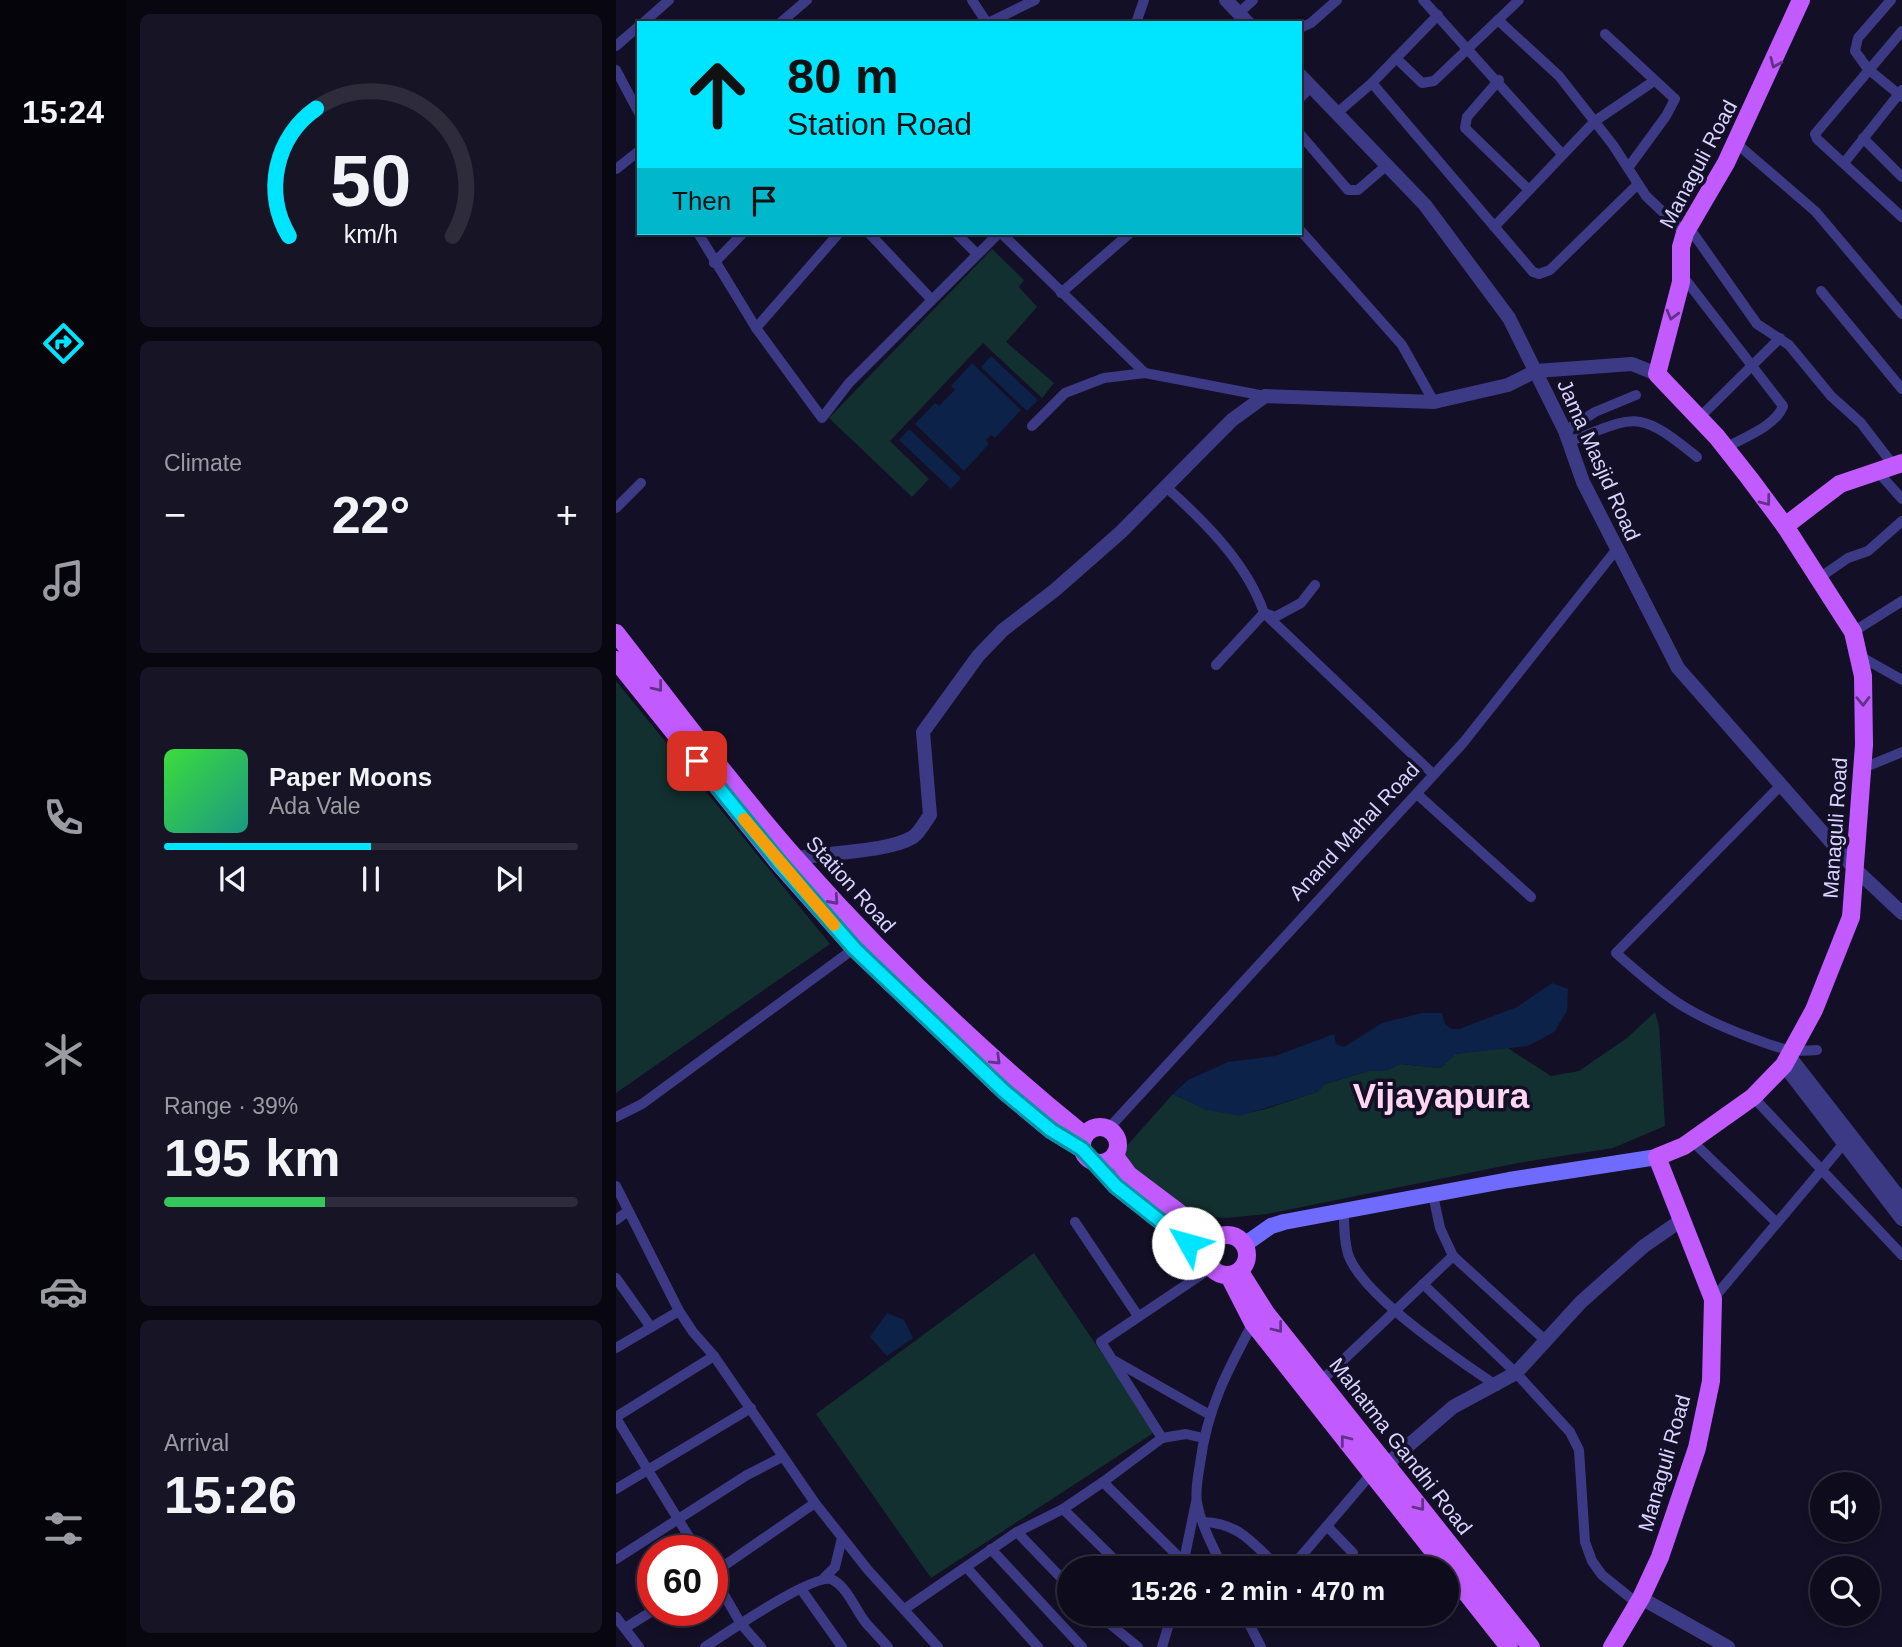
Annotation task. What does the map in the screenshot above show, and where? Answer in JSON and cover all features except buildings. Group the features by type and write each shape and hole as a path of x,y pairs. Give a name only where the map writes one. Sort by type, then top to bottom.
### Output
{"main road":[{"name":"Managuli Road","path":"1612,1647 1639,1601 1660,1557 1697,1448 1711,1381 1713,1298 1657,1157 1692,1141 1753,1097 1788,1058 1814,1010 1852,917 1853,867 1864,744 1863,676 1853,632 1785,526 1725,448 1657,374 1681,274 1687,230 1736,143 1801,0"},
{"path":"1785,526 1840,484 1891,467"},
{"name":"Station Road","path":"616,633 787,860"},
{"name":"Station Road","path":"616,660 861,943 1004,1091 1051,1130 1083,1142"},
{"path":"1096,1163 1107,1162 1115,1156 1119,1146 1116,1136 1109,1128 1100,1126 1083,1142 1087,1158 1096,1163 1116,1186 1209,1263 1235,1274 1247,1259 1244,1245 1227,1235 1214,1240"},
{"path":"1115,1156 1129,1175 1214,1240"},
{"path":"1244,1245 1271,1226 1657,1157"},
{"path":"1209,1263 1214,1240"},
{"name":"Mahatma Gandhi Road","path":"1235,1274 1253,1323 1531,1647"},
{"name":"Mahatma Gandhi Road","path":"1235,1274 1321,1381 1379,1469 1509,1647"},
{"path":"1501,1647 1509,1647"}],"street":[{"path":"644,21 668,0"},
{"path":"782,21 807,0"},
{"path":"972,0 987,21"},
{"path":"992,21 1035,0"},
{"path":"1137,21 1143,0"},
{"path":"1226,0 1244,18 1252,0"},
{"path":"1302,27 1311,23 1337,0"},
{"path":"1423,0 1499,80 1562,154"},
{"path":"1396,58 1422,83 1428,84 1519,0"},
{"path":"1844,163 1901,94 1857,58 1855,46 1858,38 1891,0"},
{"path":"1337,113 1372,83 1438,15"},
{"path":"1498,20 1559,76 1595,121 1638,184 1687,230 1757,324 1780,338 1799,355 1831,396 1861,423 1891,467 1902,499"},
{"path":"616,46 637,28"},
{"path":"1902,31 1815,134 1902,217"},
{"path":"1605,34 1675,99 1666,116 1628,168"},
{"path":"616,69 637,109"},
{"name":"Jama Masjid Road","path":"1302,77 1425,205 1508,318 1566,436 1583,482 1616,550 1678,667 1853,867 1902,913"},
{"path":"1499,80 1467,117 1465,128 1529,190"},
{"path":"1494,227 1595,121 1654,81"},
{"path":"1372,83 1533,272 1544,274 1638,184"},
{"path":"1302,96 1312,86"},
{"path":"1302,136 1348,190 1358,190 1387,165"},
{"path":"1863,138 1902,177"},
{"path":"1736,143 1816,212 1902,314"},
{"path":"616,169 637,153"},
{"path":"1302,232 1402,345 1434,402"},
{"path":"699,235 756,328 822,418 849,383 976,253 998,235"},
{"path":"714,263 741,235"},
{"path":"756,328 837,235"},
{"path":"871,235 932,299"},
{"path":"958,235 976,253"},
{"path":"1002,235 1145,373"},
{"path":"1061,293 1128,235"},
{"path":"1681,274 1780,400 1782,410 1760,428 1725,448"},
{"path":"1821,291 1902,389"},
{"path":"1699,418 1780,338"},
{"path":"1032,426 1065,393 1104,378 1145,373 1265,396 1434,402 1508,385 1536,372 1632,364 1657,374"},
{"path":"787,860 877,849 914,837 930,815 923,732 956,683 1003,630 1121,532 1232,420 1265,396"},
{"path":"1566,436 1595,412 1636,396"},
{"path":"1566,436 1630,420 1643,421 1664,432 1697,457"},
{"path":"618,501 641,483"},
{"path":"1165,486 1194,512 1243,569 1256,588 1264,613 1433,774"},
{"path":"1819,578 1848,558 1868,551 1902,521"},
{"name":"Anand Mahal Road","path":"1109,1128 1463,743 1616,550"},
{"path":"1264,613 1282,616 1301,603 1315,585"},
{"path":"1853,632 1900,607"},
{"path":"1216,665 1264,613"},
{"path":"1858,655 1902,680"},
{"path":"1861,769 1902,752"},
{"path":"1781,785 1616,953 1686,1010 1788,1058 1902,1201"},
{"path":"1417,794 1531,898"},
{"path":"616,1117 642,1104 861,943"},
{"path":"1788,1058 1817,1050"},
{"path":"1788,1058 1902,1219"},
{"path":"1753,1097 1902,1255"},
{"path":"1692,1141 1777,1223"},
{"path":"1713,1298 1845,1142"},
{"path":"616,1186 679,1311 751,1408 815,1503 842,1538 938,1647"},
{"path":"1433,1195 1440,1228 1453,1256 1546,1341"},
{"path":"616,1220 628,1210"},
{"path":"1344,1211 1349,1257 1394,1309 1415,1328 1497,1386"},
{"path":"1301,1556 1379,1469 1453,1406 1497,1386 1516,1373 1581,1302 1644,1246 1683,1219"},
{"path":"1075,1222 1138,1316"},
{"path":"1321,1381 1453,1256"},
{"path":"1163,1438 1101,1342 1209,1263"},
{"path":"616,1278 650,1326"},
{"path":"1423,1284 1516,1373 1576,1441 1588,1552 1602,1575 1639,1601 1728,1647"},
{"path":"616,1348 679,1311"},
{"path":"1185,1556 1197,1500 1203,1438 1218,1389 1253,1323"},
{"path":"688,1535 616,1417 714,1356"},
{"path":"1112,1360 1210,1415"},
{"path":"616,1489 751,1408"},
{"path":"906,1608 968,1569 991,1549 1017,1532 1063,1509 1163,1438 1186,1434 1203,1438"},
{"path":"616,1559 747,1475 782,1457"},
{"path":"1103,1482 1174,1556"},
{"path":"1197,1500 1218,1556"},
{"path":"728,1563 815,1503"},
{"path":"1063,1509 1112,1556"},
{"path":"1203,1522 1223,1523 1236,1528 1266,1556"},
{"path":"1327,1526 1353,1553"},
{"path":"1017,1532 1057,1574"},
{"path":"705,1647 824,1578 835,1567 842,1538"},
{"path":"991,1549 1082,1647"},
{"path":"968,1569 1038,1647"},
{"path":"824,1578 833,1580 843,1590 866,1623 888,1647"},
{"path":"801,1589 842,1647"},
{"path":"728,1602 741,1624 761,1647"},
{"path":"616,1617 639,1647"},
{"path":"625,1628 637,1621"},
{"path":"1113,1626 1138,1647"},
{"path":"1162,1647 1168,1626"},
{"path":"1250,1626 1261,1647"}],"green space":[{"path":"992,249 1024,280 1019,287 1037,307 1006,342 1054,383 1042,398 983,343 890,441 929,479 912,497 829,418"},
{"path":"616,681 830,944 616,1093"},
{"path":"1655,1012 1659,1026 1665,1126 1613,1148 1518,1163 1267,1214 1226,1218 1188,1215 1134,1170 1123,1150 1173,1094 1214,1110 1245,1113 1276,1106 1317,1092 1325,1084 1369,1071 1386,1071 1400,1064 1441,1068 1455,1054 1506,1047 1551,1076 1579,1071 1627,1038"},
{"path":"1034,1253 1155,1432 931,1578 816,1414"}],"water":[{"path":"991,356 1038,400 1027,411 981,367"},
{"path":"972,363 1021,410 995,438 991,435 986,440 989,444 964,471 915,424 935,403 939,406 955,390 951,386"},
{"path":"909,429 961,478 951,489 899,440"},
{"path":"1552,983 1568,989 1567,1011 1554,1032 1528,1046 1455,1054 1441,1068 1400,1064 1386,1071 1369,1071 1325,1084 1317,1092 1240,1116 1206,1110 1173,1094 1188,1080 1228,1062 1275,1056 1334,1034 1336,1044 1344,1047 1382,1023 1422,1013 1442,1013 1445,1024 1452,1029 1459,1029 1517,1007"},
{"path":"887,1313 904,1320 913,1338 887,1356 870,1337"}],"slow traffic":[{"path":"744,819 834,925"}],"district":[{"name":"Vijayapura","path":"1441,1095"}],"route":[{"path":"697,761 779,862 855,949 1004,1091 1051,1130 1082,1149 1087,1158 1096,1163 1116,1186 1188,1243"}]}
